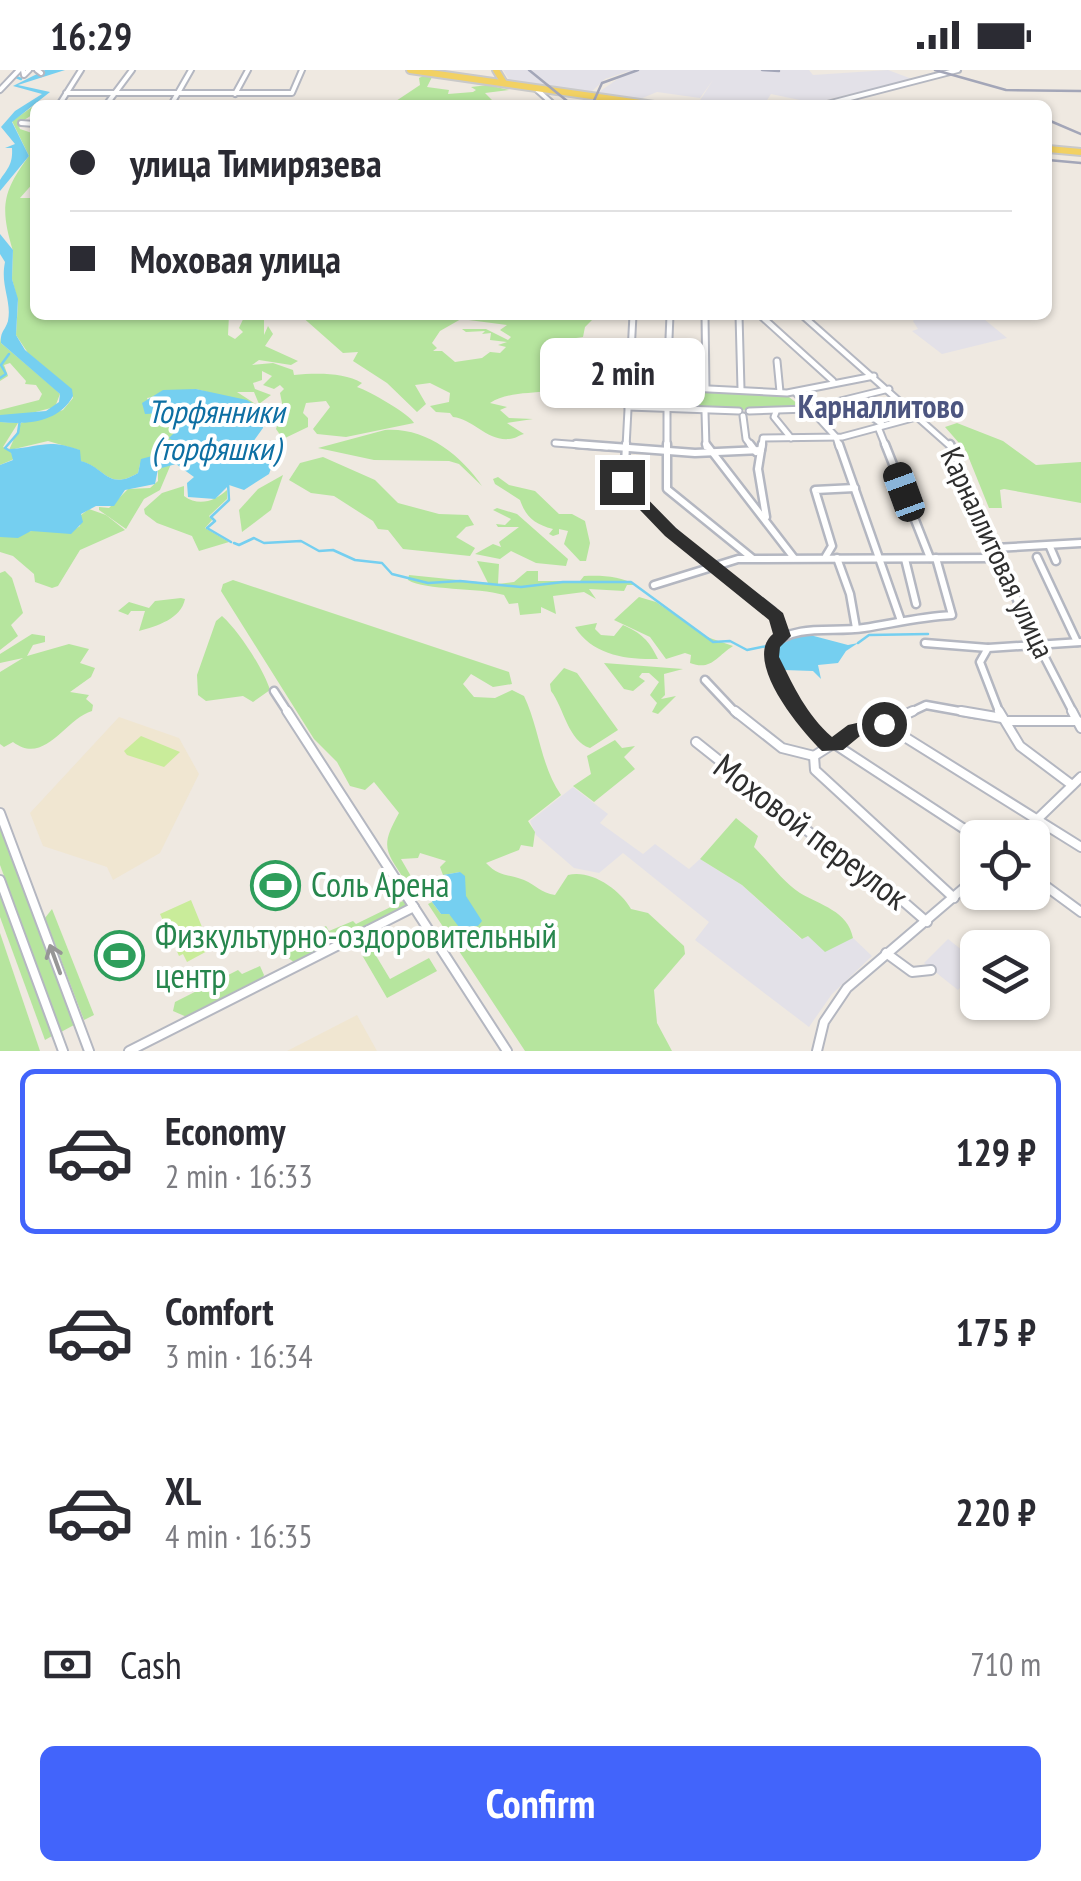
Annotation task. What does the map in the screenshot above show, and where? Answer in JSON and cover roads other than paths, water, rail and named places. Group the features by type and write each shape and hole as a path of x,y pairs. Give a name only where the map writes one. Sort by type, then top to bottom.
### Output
{"main road":[{"path":"410,70 617,100"},
{"path":"496,70 504,83"},
{"path":"1052,149 1081,152"}],"street":[{"path":"0,74 24,70"},
{"path":"62,100 81,70"},
{"path":"109,100 132,70"},
{"path":"174,100 190,70"},
{"path":"234,94 248,70"},
{"path":"66,94 292,92 302,70"},
{"path":"841,100 958,70"},
{"path":"0,90 14,74"},
{"path":"535,88 548,100"},
{"path":"543,96 558,92"},
{"path":"20,123 30,124"},
{"path":"633,320 624,488 711,565 772,611 782,636"},
{"path":"668,385 670,320"},
{"path":"705,320 706,388"},
{"path":"740,320 741,390"},
{"path":"766,320 834,382"},
{"name":"Карналлитовая улица","path":"808,320 920,416 956,454 1038,643 1079,724"},
{"path":"777,361 780,392"},
{"path":"629,384 794,392 874,376"},
{"path":"628,408 744,413 808,409 889,389"},
{"path":"794,392 836,438 900,618"},
{"path":"849,400 881,426 952,615 900,618 884,625 782,636 771,645 770,657 798,714 817,735 960,827"},
{"path":"668,410 667,489 753,558"},
{"path":"777,411 774,417 791,438"},
{"path":"705,412 706,449 766,517 795,559"},
{"path":"744,413 746,439 760,448"},
{"path":"766,517 759,491 760,448 766,437 836,438 920,416"},
{"path":"555,443 711,453 760,448"},
{"path":"826,556 832,546 815,490 854,488"},
{"path":"995,548 1081,543"},
{"path":"1050,547 1056,561"},
{"path":"654,585 711,565 753,558 1000,558"},
{"path":"837,558 850,594 856,628"},
{"path":"925,643 988,648 1079,642 1037,558"},
{"path":"905,559 916,604"},
{"path":"988,648 981,668 1020,746 1072,785"},
{"path":"705,680 731,708 783,750 814,756 855,730 938,704 1004,719 1079,724"},
{"path":"274,691 507,1051"},
{"path":"884,724 1081,846"},
{"name":"Моховой переулок","path":"696,742 814,836 882,882 927,922"},
{"path":"814,756 815,770 871,816 954,898"},
{"path":"1038,819 1081,776"},
{"path":"0,813 89,1051"},
{"path":"0,880 63,1051"},
{"path":"1050,889 1081,912"},
{"path":"817,1051 824,1022 839,998 960,892"},
{"path":"129,1051 414,906"},
{"path":"886,954 912,972 932,970"}],"water":[{"path":"45,70 65,70 18,85 50,92 40,100 32,100 42,94 13,86"},
{"path":"30,102 30,108 12,122 29,156 0,191 0,180 12,158 12,148 5,148 15,144 1,127"},
{"path":"0,234 13,250 12,279 18,299 16,335 25,350 72,389 73,396 60,411 32,422 0,422 0,415 46,411 59,402 60,394 1,343 9,313"},
{"name":"Торфянники (торфяшки)","path":"196,389 247,400 264,411 263,428 250,446 275,457 269,474 244,490 229,485 215,499 188,497 187,483 194,477 176,464 158,469 155,484 125,490 114,506 96,506 81,514 83,522 71,534 31,531 18,538 0,537 0,465 13,460 10,449 69,446 80,450 81,461 113,479 128,478 138,473 141,459 163,453 172,461 188,451 169,438 174,433 165,413 145,414 142,403 163,390"},
{"path":"810,635 848,645 858,643 838,663 818,665 821,679 813,671 784,670 775,655 776,647 785,640"},
{"path":"460,872 465,876 466,896 482,921 478,926 459,927 432,902 443,875"}],"waterway":[{"path":"16,77 21,79"},
{"path":"0,378 6,374 1,365 9,354"},
{"path":"12,452 5,448 18,433 20,420"},
{"name":"Торфянники (торфяшки)","path":"228,483 229,500 211,517 215,521 207,528 231,542"},
{"path":"234,543 239,545 254,538 264,543 301,541 319,551 333,550 355,560 382,563 392,574 428,583 460,581 521,587 563,582 631,582 713,642 730,641 747,650 767,646"},
{"path":"856,612 859,623"},
{"path":"858,643 869,635 928,634"}],"railway":[{"path":"529,70 566,100"},
{"path":"594,100 602,83 638,70"},
{"path":"762,70 779,71"},
{"path":"935,70 1006,90 1081,91"},
{"path":"1052,122 1081,134"},
{"path":"1052,160 1081,163"}],"place":[{"name":"Соль Арена","path":"276,885"},
{"name":"Физкультурно-оздоровительный центр","path":"120,956"}],"district":[{"name":"Карналлитово","path":"881,407"}]}
